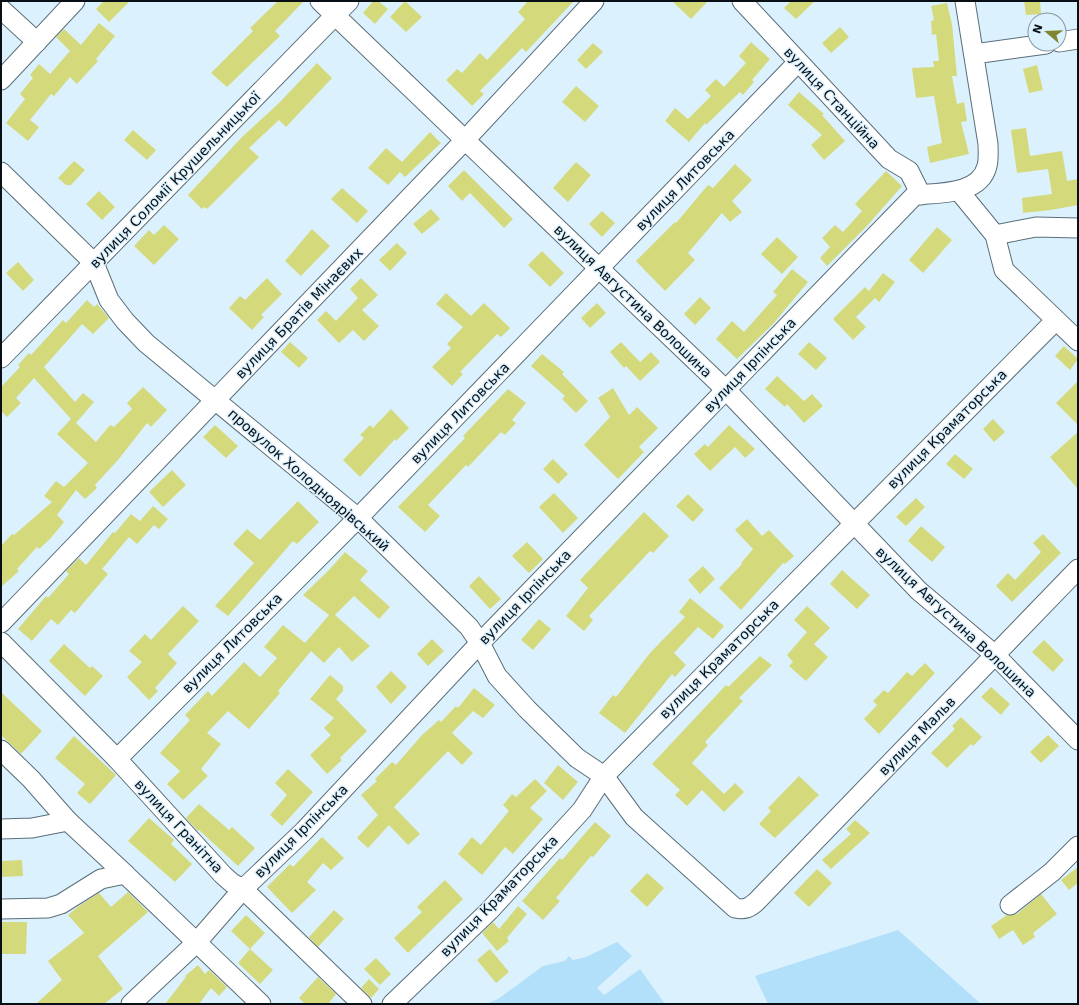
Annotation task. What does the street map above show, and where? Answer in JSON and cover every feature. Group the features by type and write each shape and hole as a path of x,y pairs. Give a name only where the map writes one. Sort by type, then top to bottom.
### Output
{"street":[{"path":"1,80 75,1"},
{"name":"вулиця Августина Волошина","path":"320,1 726,390 919,591 995,655 1078,740"},
{"name":"вулиця Соломії Крушельницької","path":"1,358 349,1"},
{"name":"вулиця Братів Мінаєвих","path":"1,623 465,140 594,1"},
{"name":"вулиця Станційна","path":"742,1 889,159 909,171 921,195"},
{"path":"921,195 959,191 977,183 987,167 988,144 965,1"},
{"path":"1,9 37,42"},
{"path":"1067,41 1078,39"},
{"path":"974,54 1027,47"},
{"name":"вулиця Литовська","path":"117,759 358,518 798,62"},
{"name":"провулок Холодноярівський","path":"1,172 94,263 109,300 125,321 146,343 358,518 469,626 480,643 497,676 527,709 577,758 604,776 634,817 729,904 735,908 742,909 749,908 756,902"},
{"path":"959,191 995,235 1004,270 1055,321 1078,341"},
{"name":"вулиця Ірпінська","path":"131,1004 196,942 243,889 304,831 480,643 915,195 921,195"},
{"path":"995,235 1036,227 1078,228"},
{"name":"вулиця Краматорська","path":"392,1004 489,911 582,810 604,776 854,522 1055,321"},
{"name":"вулиця Мальв","path":"756,902 1078,569"},
{"name":"вулиця Гранітна","path":"1,642 117,759 224,875 232,883 243,889 362,1004"},
{"path":"1,750 31,779 68,821 157,903 261,1004"},
{"path":"1,829 32,828 68,821"},
{"path":"1010,905 1052,872 1078,846"},
{"path":"1,909 48,908 61,904 101,879 125,874"}],"shaded area":[{"path":"898,930 981,1004 768,1004 755,976"},
{"path":"617,942 632,956 597,988 604,995 640,969 665,1004 486,1004 498,999 543,966 565,961 569,956 573,960 586,957"}],"building":[{"path":"104,1 130,1 109,22 96,9"},
{"path":"278,1 304,1 275,31 280,36 227,87 211,73 253,31 250,28"},
{"path":"373,1 378,1 388,9 375,24 363,13"},
{"path":"405,1 422,17 406,32 390,17"},
{"path":"528,1 574,1 526,52 522,48 480,91 484,94 472,106 446,80 457,69 462,73 480,53 487,60 525,19 518,12"},
{"path":"672,1 708,1 691,19"},
{"path":"791,1 815,1 796,19 784,8"},
{"path":"1024,1 1040,1 1041,12 1027,12 1026,15"},
{"path":"947,3 952,24 957,76 952,76 957,104 964,102 967,121 961,122 969,154 930,163 927,147 942,143 934,96 916,98 912,68 934,67 933,61 939,61 936,34 932,35 931,21 934,20 931,6"},
{"path":"99,23 115,36 96,59 98,61 77,84 70,77 54,96 51,94 30,120 39,127 28,141 6,123 25,99 20,94 33,78 30,75 39,64 50,74 70,51 56,37 64,29 81,45"},
{"path":"840,27 849,37 831,53 822,43"},
{"path":"751,42 770,59 752,80 754,82 743,95 740,92 706,125 705,123 689,142 665,121 675,108 688,119 711,96 705,90 716,79 724,87 746,63 739,56"},
{"path":"593,43 603,52 586,69 577,60"},
{"path":"317,63 332,78 286,127 279,120 249,148 259,157 207,209 204,207 202,209 188,195 242,137 279,103"},
{"path":"1037,65 1043,90 1029,93 1023,69"},
{"path":"576,86 599,106 585,122 562,102"},
{"path":"799,92 824,114 822,115 845,141 824,160 811,145 822,135 788,105"},
{"path":"1026,128 1030,156 1062,151 1067,181 1078,179 1078,205 1023,213 1022,198 1052,194 1048,169 1017,173 1011,130"},
{"path":"133,130 156,150 147,160 124,140"},
{"path":"430,132 441,143 405,177 400,172 388,185 368,168 386,148 402,162"},
{"path":"74,161 85,170 71,185 66,185 58,178"},
{"path":"576,162 591,175 568,202 553,188"},
{"path":"735,164 752,180 732,201 742,212 730,222 722,213 688,253 695,260 665,291 636,261 675,222 676,223 708,185 713,188"},
{"path":"464,170 513,219 504,228 470,193 462,201 448,186"},
{"path":"886,171 902,186 866,227 827,266 820,258 830,247 822,238 835,225 843,232 862,211 855,204"},
{"path":"342,188 368,211 357,223 331,199"},
{"path":"99,191 115,207 102,220 86,204"},
{"path":"431,209 440,219 422,234 413,224"},
{"path":"602,211 615,223 602,237 589,224"},
{"path":"164,225 179,239 154,265 134,246 149,230 154,235"},
{"path":"937,227 952,240 923,273 909,260"},
{"path":"312,229 330,246 301,276 285,261"},
{"path":"777,237 798,257 782,274 761,254"},
{"path":"397,243 407,253 390,271 379,260"},
{"path":"542,251 564,273 550,287 528,265"},
{"path":"18,262 34,280 23,291 6,273"},
{"path":"792,269 808,282 773,324 737,359 716,339 732,321 744,332 777,295 773,292"},
{"path":"883,273 895,282 879,302 875,298 856,317 866,327 853,340 833,319 865,287 869,291"},
{"path":"267,278 282,294 261,315 264,317 252,330 229,308 240,296 245,300"},
{"path":"361,278 378,295 362,310 379,326 364,341 353,330 339,343 317,320 326,311 336,321 358,298 350,289"},
{"path":"446,293 471,316 484,303 510,328 501,337 497,334 460,372 463,374 452,386 432,367 451,348 447,344 463,327 436,304"},
{"path":"700,297 711,308 695,325 684,314"},
{"path":"87,300 94,307 97,304 109,318 93,334 82,324 44,367 75,402 83,393 94,402 76,423 96,442 110,425 114,427 132,409 127,403 143,387 167,410 151,427 147,423 118,460 95,485 97,488 85,499 76,490 57,515 64,522 50,539 39,549 37,547 17,569 19,571 1,587 1,546 12,534 14,535 52,502 44,496 56,481 64,487 88,463 57,434 71,419 34,378 16,398 21,403 7,417 1,411 1,387 20,367 18,365 29,353 31,355 63,320 66,323"},
{"path":"597,303 606,313 590,328 581,318"},
{"path":"290,342 308,358 299,368 281,352"},
{"path":"621,342 640,362 651,352 660,362 640,381 626,366 624,368 610,352"},
{"path":"809,342 827,358 816,370 798,354"},
{"path":"1064,346 1078,359 1070,370 1055,356"},
{"path":"542,354 564,372 562,374 588,401 576,413 562,399 565,396 531,366"},
{"path":"777,376 804,401 812,394 823,406 804,423 787,404 785,407 765,389"},
{"path":"1078,381 1078,425 1056,403"},
{"path":"613,388 629,415 637,407 658,428 639,447 644,452 618,479 584,445 610,417 598,398"},
{"path":"508,389 526,403 512,420 516,423 505,435 501,432 468,467 466,465 428,505 440,516 425,532 398,507 465,438 463,436"},
{"path":"391,409 409,428 396,441 395,439 360,477 343,460 364,438 360,435 370,425 373,428"},
{"path":"993,419 1005,432 994,442 983,429"},
{"path":"215,425 238,446 226,458 203,437"},
{"path":"729,425 755,449 745,458 735,447 710,471 694,454 705,444 708,447"},
{"path":"1078,432 1078,489 1050,457"},
{"path":"955,454 973,469 964,479 946,464"},
{"path":"553,459 568,474 558,484 543,469"},
{"path":"172,470 186,485 163,507 149,492"},
{"path":"554,493 578,518 563,533 539,507"},
{"path":"688,494 704,510 693,522 676,506"},
{"path":"916,498 925,507 906,526 896,517"},
{"path":"298,501 319,522 297,544 293,541 228,616 215,606 254,563 233,544 247,529 260,540"},
{"path":"153,506 168,519 159,529 154,525 137,544 129,537 102,569 108,574 75,613 71,610 58,625 51,619 32,641 18,629 46,596 48,598 69,574 66,571 79,558 86,565 113,532 115,533 131,514 140,521"},
{"path":"644,512 669,536 653,553 650,551 589,616 593,620 584,631 566,616 588,588 580,580"},
{"path":"747,519 762,536 769,530 794,556 785,564 783,563 741,610 719,588 742,564 741,563 753,549 735,530"},
{"path":"921,526 945,547 932,562 908,541"},
{"path":"1043,534 1061,553 1012,602 996,586 1008,573 1015,580 1041,552 1033,543"},
{"path":"527,542 543,559 529,573 512,556"},
{"path":"345,552 368,571 360,580 390,607 379,619 354,596 335,615 370,646 352,662 339,647 324,663 311,651 278,691 280,693 249,729 228,711 207,733 221,744 201,769 208,776 183,800 167,784 180,771 160,753 190,720 185,715 208,691 212,696 244,662 260,677 277,658 264,647 283,625 305,643 329,615 303,595"},
{"path":"703,566 715,579 700,594 688,580"},
{"path":"842,570 870,595 857,609 830,584"},
{"path":"479,576 501,599 490,609 469,586"},
{"path":"690,598 724,626 713,639 698,627 674,653 686,665 675,677 672,674 625,733 599,713 613,695 616,697 650,653 685,617 679,612"},
{"path":"183,606 199,621 168,654 177,663 155,688 158,691 149,700 127,677 142,662 129,651 145,634 151,640"},
{"path":"807,606 830,628 814,644 828,657 806,681 789,666 793,662 787,655 807,632 794,620"},
{"path":"539,619 551,629 533,650 521,640"},
{"path":"432,639 444,651 428,666 417,654"},
{"path":"1044,640 1064,660 1053,672 1032,652"},
{"path":"64,644 90,668 92,666 103,676 85,696 49,661"},
{"path":"760,656 772,665 739,698 743,701 705,742 708,745 692,763 724,794 735,783 744,792 724,812 702,790 687,806 675,795 680,790 652,764 726,685 728,687"},
{"path":"925,663 935,673 879,734 864,719 877,705 873,701 884,690 888,693 907,672 912,676"},
{"path":"391,671 407,687 391,704 376,687"},
{"path":"330,675 343,686 343,691 336,699 367,731 340,758 342,760 327,774 310,755 331,735 324,728 334,718 310,699"},
{"path":"991,687 1010,704 1001,715 981,697"},
{"path":"474,688 495,705 483,718 473,711 452,733 473,753 462,765 448,751 394,807 420,834 408,845 389,825 368,848 357,838 378,815 361,795 377,781 375,779 392,762 396,765 422,735 439,720 441,722 456,706 458,708"},
{"path":"1,692 42,731 21,754 1,735"},
{"path":"961,717 982,737 973,746 971,744 947,768 931,753 955,729 952,726"},
{"path":"1048,735 1059,746 1041,763 1030,752"},
{"path":"74,736 116,775 90,804 77,793 85,784 55,758"},
{"path":"558,765 578,782 563,800 544,783"},
{"path":"288,769 313,792 282,826 270,815 287,795 275,783"},
{"path":"799,776 819,795 775,838 759,824 771,811 768,808"},
{"path":"535,779 547,791 530,808 543,819 513,854 505,847 482,875 458,854 472,837 481,845 509,811 503,805 512,794 516,797"},
{"path":"199,804 229,830 232,827 255,848 238,866 199,830 198,831 186,818"},
{"path":"149,818 174,840 171,844 192,864 175,882 128,841"},
{"path":"855,820 870,833 831,869 822,860 851,834 846,829"},
{"path":"595,822 611,836 593,857 591,856 556,898 560,901 543,920 522,901 560,858 562,860"},
{"path":"322,837 344,858 331,870 323,863 307,882 316,890 292,913 267,887 290,864 293,867"},
{"path":"22,860 23,876 1,877 1,861"},
{"path":"1078,867 1078,883 1069,890 1061,880"},
{"path":"817,869 832,883 809,907 794,893"},
{"path":"647,873 664,888 647,907 630,891"},
{"path":"445,880 463,899 408,953 394,938 422,912 417,907"},
{"path":"128,892 148,912 98,956 123,989 104,1004 36,1004 62,980 48,961 84,933 68,915 99,893 111,907"},
{"path":"1041,894 1057,914 1033,933 1035,937 1023,945 1013,930 999,939 991,926 1007,915 1017,914"},
{"path":"518,906 527,914 507,938 509,941 497,951 482,933 493,922 499,929"},
{"path":"334,910 344,919 318,947 309,937"},
{"path":"246,915 265,933 250,949 231,931"},
{"path":"1,922 27,922 26,954 1,954"},
{"path":"250,949 273,970 260,984 238,963"},
{"path":"490,949 509,972 496,983 477,960"},
{"path":"376,958 391,974 380,985 364,969"},
{"path":"198,965 205,974 209,970 227,987 219,996 211,988 199,1004 165,1004 186,977 185,976"},
{"path":"318,977 336,994 328,1004 305,1004 299,998"},
{"path":"369,979 379,989 371,998 361,988"}]}
